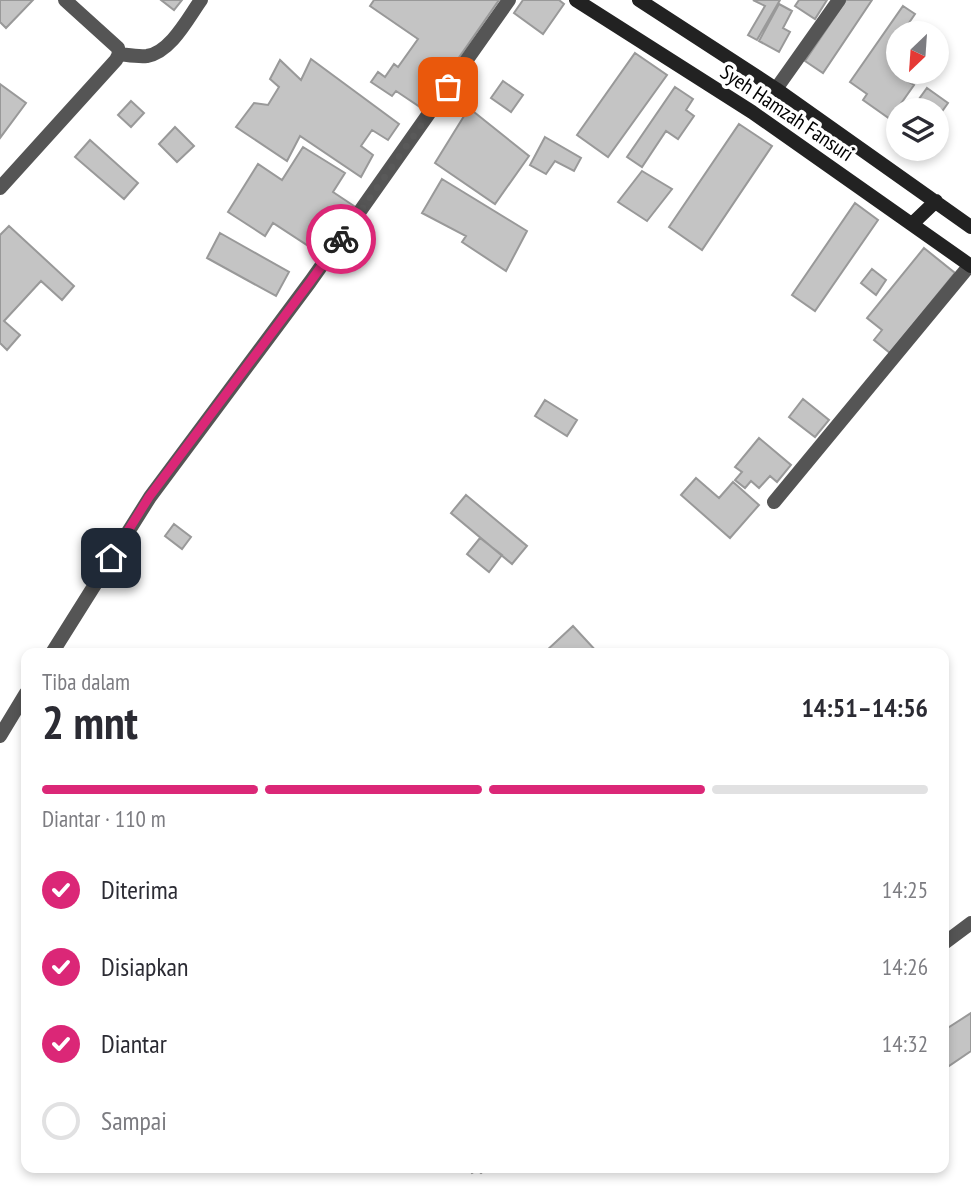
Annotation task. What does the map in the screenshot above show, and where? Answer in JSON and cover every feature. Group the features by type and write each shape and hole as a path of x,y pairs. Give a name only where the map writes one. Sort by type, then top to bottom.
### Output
{"main road":[{"name":"Syeh Hamzah Fansuri","path":"576,0 752,112 971,265"},
{"name":"Syeh Hamzah Fansuri","path":"639,0 776,89 971,227"},
{"path":"912,224 936,201"}],"street":[{"path":"0,188 119,54 118,48 65,0"},
{"path":"119,54 144,57 156,54 170,43 201,0"},
{"path":"55,648 149,497 310,282 509,0"},
{"path":"776,89 839,0"},
{"path":"774,502 971,265"},
{"path":"0,736 21,701"},
{"path":"949,940 971,923"}],"building":[{"path":"0,0 33,0 6,28 0,22"},
{"path":"161,0 182,0 174,10"},
{"path":"374,0 499,0 423,109 396,91 392,96 371,82 378,72 385,77 394,64 398,67 418,39 370,6"},
{"path":"523,0 559,0 564,4 543,34 514,13"},
{"path":"753,0 780,0 757,40 748,35 765,6"},
{"path":"799,0 827,0 815,19 795,6"},
{"path":"846,0 872,0 823,73 805,61"},
{"path":"779,4 792,11 783,28 790,32 779,52 759,41"},
{"path":"903,6 915,14 910,21 893,21"},
{"path":"886,30 886,84 914,85 905,98 886,98 886,116 863,100 867,94 850,82"},
{"path":"635,53 667,75 608,157 577,135"},
{"path":"311,59 399,124 388,140 372,130 361,146 373,155 361,177 300,136 287,161 236,127 254,103 268,105 279,87 270,79 280,60 301,80"},
{"path":"503,81 523,95 511,112 491,98"},
{"path":"0,84 26,103 0,138"},
{"path":"675,87 693,99 686,110 694,116 678,139 666,131 642,167 627,157"},
{"path":"927,88 941,98 920,98"},
{"path":"131,101 144,113 131,127 118,115"},
{"path":"469,108 529,156 495,204 435,163"},
{"path":"739,124 772,146 702,250 669,227"},
{"path":"175,127 194,146 177,162 159,144"},
{"path":"545,137 581,158 574,171 555,161 546,174 530,165"},
{"path":"90,140 138,183 124,199 75,157"},
{"path":"303,147 345,173 333,192 354,206 343,224 330,216 310,247 273,223 265,236 228,212 258,164 282,180"},
{"path":"642,171 672,189 647,221 618,202"},
{"path":"442,179 527,231 506,271 462,242 466,236 422,213"},
{"path":"855,203 878,220 815,311 792,295"},
{"path":"9,226 74,286 62,300 41,281 4,321 20,335 7,350 0,343 0,235"},
{"path":"220,233 289,272 276,296 207,258"},
{"path":"924,248 955,273 890,353 874,340 882,330 867,318"},
{"path":"872,269 886,280 876,295 861,283"},
{"path":"803,399 829,420 815,437 789,417"},
{"path":"545,400 577,420 567,436 535,416"},
{"path":"759,438 791,465 777,482 770,476 759,488 751,481 745,488 735,480 742,472 735,467"},
{"path":"696,478 719,498 733,482 759,505 730,538 681,495"},
{"path":"466,495 527,546 512,564 451,513"},
{"path":"174,524 191,537 182,549 165,536"},
{"path":"480,538 502,555 489,572 467,554"},
{"path":"573,626 593,648 549,648"},
{"path":"971,1013 971,1051 949,1066 949,1027"}],"way so far":[{"path":"341,239 448,87"}],"route":[{"path":"111,558 149,497 341,239"}]}
